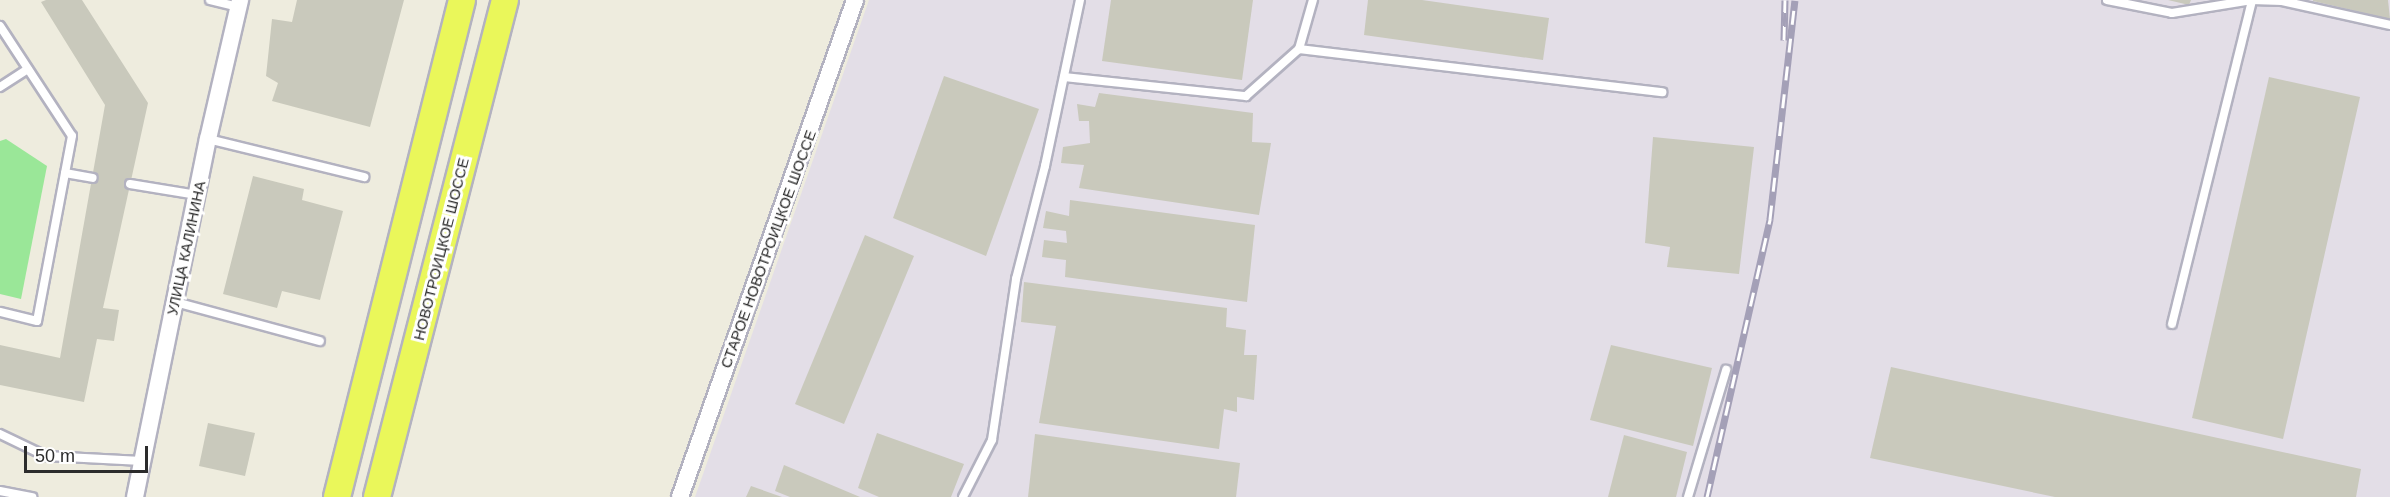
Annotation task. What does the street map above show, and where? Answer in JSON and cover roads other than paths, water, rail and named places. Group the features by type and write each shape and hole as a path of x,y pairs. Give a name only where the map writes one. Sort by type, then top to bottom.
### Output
{"main road":[{"path":"337,497 462,0"},
{"name":"НОВОТРОИЦКОЕ ШОССЕ","path":"377,497 505,0"}],"street":[{"name":"СТАРОЕ НОВОТРОИЦКОЕ ШОССЕ","path":"680,497 855,0"},
{"name":"УЛИЦА КАЛИНИНА","path":"135,497 208,139 239,3"}],"lane":[{"path":"210,0 239,3"},
{"path":"963,497 992,441 1016,279 1046,166 1080,0"},
{"path":"1064,77 1246,96 1299,49 1313,0"},
{"path":"2107,0 2172,13 2252,0 2282,1 2390,25"},
{"path":"2172,324 2252,0"},
{"path":"0,26 72,136 37,321 0,312"},
{"path":"1299,49 1662,92"},
{"path":"0,87 28,69"},
{"path":"208,139 364,177"},
{"path":"65,173 93,178"},
{"path":"130,184 197,195"},
{"path":"175,302 320,341"},
{"path":"1688,497 1726,370"},
{"path":"0,434 46,456 142,461"},
{"path":"0,491 32,497"}],"railway":[{"path":"1784,40 1785,0"},
{"path":"1707,497 1770,219 1795,0"}]}
